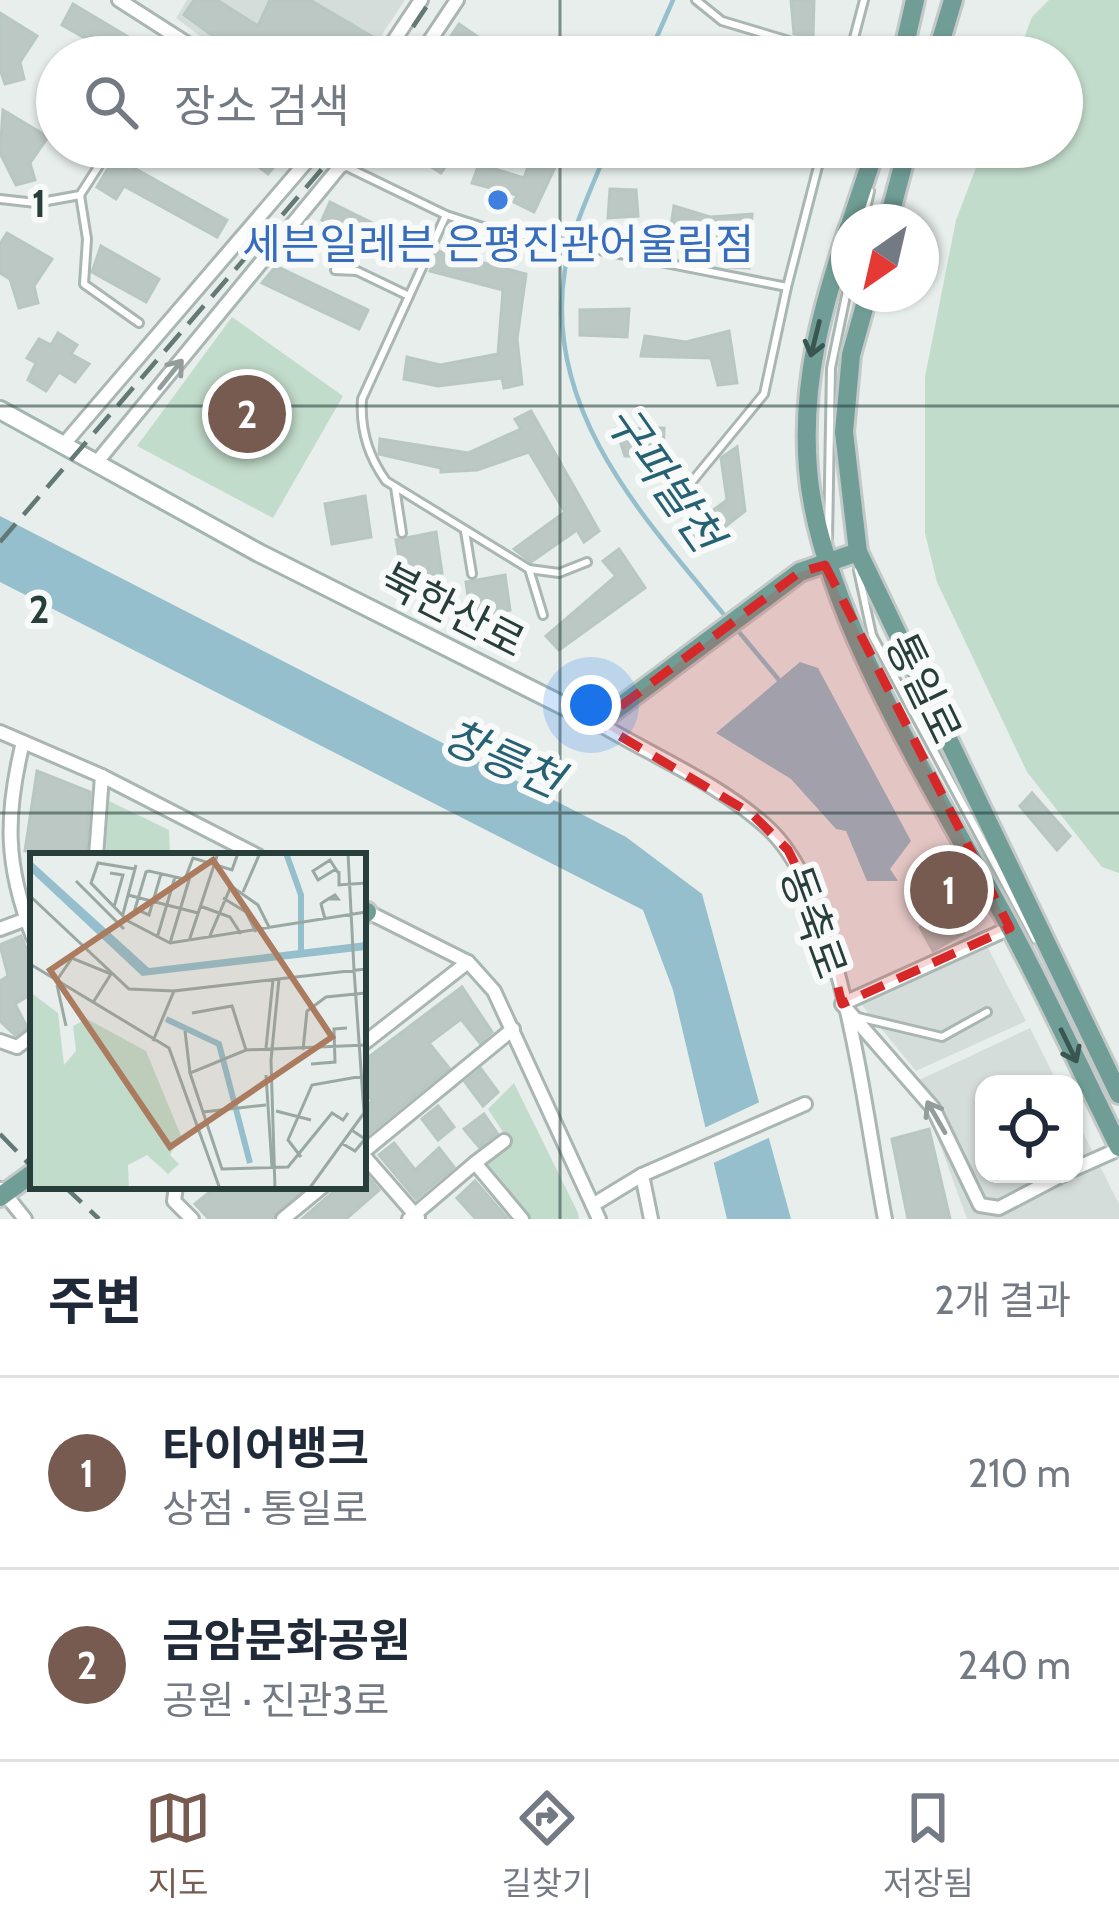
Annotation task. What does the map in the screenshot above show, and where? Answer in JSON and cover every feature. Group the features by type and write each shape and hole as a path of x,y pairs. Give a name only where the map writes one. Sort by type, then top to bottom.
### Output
{"main road":[{"path":"907,36 915,0"},
{"path":"942,36 953,0"},
{"name":"통일로","path":"858,204 871,168"},
{"path":"893,204 902,168"},
{"name":"통일로","path":"831,289 810,359 808,469 825,565 906,736 1010,928 1119,1148"},
{"name":"통일로","path":"863,312 851,356 844,433 858,552 1119,1094"},
{"name":"북한산로","path":"0,410 598,724"},
{"path":"598,724 800,572 858,552"},
{"path":"1,1193 30,1175"}],"street":[{"path":"119,0 179,36"},
{"path":"397,36 421,0"},
{"path":"432,36 457,0"},
{"path":"64,444 301,168"},
{"path":"96,464 341,168"},
{"path":"224,258 249,279"},
{"name":"동축로","path":"598,724 752,814 788,850 808,880 842,1004 885,1219"},
{"path":"0,732 102,776 252,853"},
{"path":"0,929 30,918 10,867 9,799 23,742"},
{"path":"96,853 102,776"},
{"path":"366,913 468,962 494,991 596,1203 598,1219"},
{"path":"1010,928 842,1004 933,1108 980,1205 999,1208 1045,1183"},
{"path":"366,1042 468,962"},
{"path":"366,1152 513,1029"},
{"path":"0,1041 17,1047 30,1036"},
{"path":"596,1203 642,1175 798,1107"},
{"path":"366,1158 414,1217 504,1141"},
{"path":"1083,1165 1119,1148"},
{"path":"475,1163 523,1219"},
{"path":"642,1175 651,1219"},
{"path":"176,1189 174,1201 192,1219"},
{"path":"284,1219 319,1189"},
{"path":"1,1193 25,1219"}],"lane":[{"path":"696,0 722,21 774,36"},
{"path":"853,36 864,0"},
{"path":"97,168 80,195 87,239 83,284 140,323"},
{"path":"349,168 446,215 787,286"},
{"path":"676,502 764,394 818,168"},
{"path":"867,204 875,168"},
{"path":"0,199 36,203 80,195"},
{"path":"446,215 362,399 360,423 374,465 395,487 529,569 559,573 586,562"},
{"path":"334,270 357,271 409,296"},
{"path":"825,565 832,502 831,368 843,312"},
{"path":"395,487 402,533"},
{"path":"465,531 472,574"},
{"path":"529,569 543,616"},
{"path":"857,1017 942,1037 987,1012"}],"highlighted area":[{"path":"825,565 1010,928 842,1004 821,917 788,850 752,814 598,723 800,572"}],"shaded area":[{"path":"187,0 405,0 381,36 200,36 176,18"},
{"path":"988,948 1026,1021 916,1071 861,1004"},
{"path":"1030,1028 1054,1075 975,1075 975,1183 1083,1183 1083,1133 1119,1204 1119,1219 967,1219 917,1081"}],"green space":[{"path":"1049,0 1119,0 1119,873 1102,867 1027,772 937,582 925,533 925,377 956,220 976,168 1083,168 1083,36 1025,36 1032,17"},
{"path":"232,317 343,396 273,518 137,446"},
{"path":"109,801 169,830 170,853 105,853"},
{"path":"514,1083 579,1219 529,1219 485,1165 510,1143 488,1109"}],"water":[{"path":"0,516 626,837 702,894 791,1219 727,1219 673,990 643,910 0,582"},
{"path":"800,662 818,668 911,841 890,869 898,881 867,881 846,831 836,829 791,779 716,733"}],"pier":[{"path":"766,1099 775,1135 709,1165 702,1129"}],"building":[{"path":"194,0 217,0 258,26 270,0 310,0 371,36 213,36 184,15"},
{"path":"791,0 814,0 813,36 794,34"},
{"path":"73,4 127,36 81,36 62,25"},
{"path":"0,13 37,36 20,62 24,79 5,84 0,69"},
{"path":"459,24 476,36 451,36"},
{"path":"3,110 36,130 36,154 30,163 35,180 16,185 0,153"},
{"path":"108,168 134,168 227,220 217,237 124,186 116,199 97,187"},
{"path":"478,168 524,178 528,168 555,168 534,212 514,202 517,195 472,183"},
{"path":"610,189 636,190 638,216 608,218"},
{"path":"330,202 413,243 403,259 322,220"},
{"path":"674,206 710,217 752,214 749,268 729,267 729,237 703,237 671,226"},
{"path":"7,233 52,259 34,286 38,303 19,308 10,279 0,273 0,244"},
{"path":"101,246 159,279 146,302 92,272"},
{"path":"438,251 526,274 517,339 522,384 504,388 502,378 438,386 404,379 407,357 440,365 498,354 503,290 430,271"},
{"path":"276,266 368,310 359,329 262,283"},
{"path":"629,309 627,337 580,335 580,310"},
{"path":"729,331 737,383 718,385 711,358 641,356 645,336 686,342"},
{"path":"58,333 77,345 71,354 89,364 75,382 59,372 46,391 28,380 36,363 27,358 39,339 51,345"},
{"path":"531,411 599,531 584,542 577,530 531,562 514,549 565,512 529,452 477,470 441,472 441,468 379,454 380,439 468,453 521,429 515,419"},
{"path":"664,428 663,456 625,456 616,429"},
{"path":"737,447 745,511 696,549 684,532 727,500 721,458"},
{"path":"365,496 371,537 332,544 325,504"},
{"path":"436,532 442,573 403,580 396,540"},
{"path":"619,549 645,588 559,650 546,636 616,576 603,561"},
{"path":"505,575 510,610 471,617 466,582"},
{"path":"37,771 90,792 86,853 25,851"},
{"path":"1032,793 1070,836 1057,850 1020,806"},
{"path":"954,864 972,901 953,911 964,933 933,951 920,927 941,916 922,882"},
{"path":"21,936 30,958 30,995 15,1004 27,1027 15,1035 0,1021 0,981 8,976 0,945"},
{"path":"462,987 492,1032 480,1043 461,1019 429,1043 449,1068 366,1136 366,1107 372,1101 366,1092 369,1057"},
{"path":"481,1069 498,1092 483,1106 465,1082"},
{"path":"438,1106 454,1127 438,1140 422,1119"},
{"path":"484,1114 497,1133 479,1147 464,1129"},
{"path":"929,1129 950,1219 908,1219 892,1139"},
{"path":"394,1143 415,1170 439,1148 454,1167 416,1199 379,1155"},
{"path":"366,1175 379,1190 346,1219 302,1219 337,1189 366,1189"},
{"path":"475,1181 508,1219 476,1219 457,1198"},
{"path":"213,1189 304,1189 271,1219 209,1219 195,1204"}],"waterway":[{"name":"구파발천","path":"657,36 673,0"},
{"name":"구파발천","path":"600,168 565,269 562,320 569,368 584,414 606,458 663,540 726,617"},
{"name":"구파발천","path":"734,626 779,680"}],"railway":[{"path":"407,36 431,0"},
{"path":"0,542 323,168"},
{"path":"0,1134 30,1165"},
{"path":"67,1189 99,1219"}],"place":[{"name":"세븐일레븐 은평진관어울림점","path":"498,200"},
{"name":"금암문화공원","path":"247,414"},
{"name":"타이어뱅크","path":"949,890"}],"water label":[{"name":"창릉천","path":"503,758"}]}
